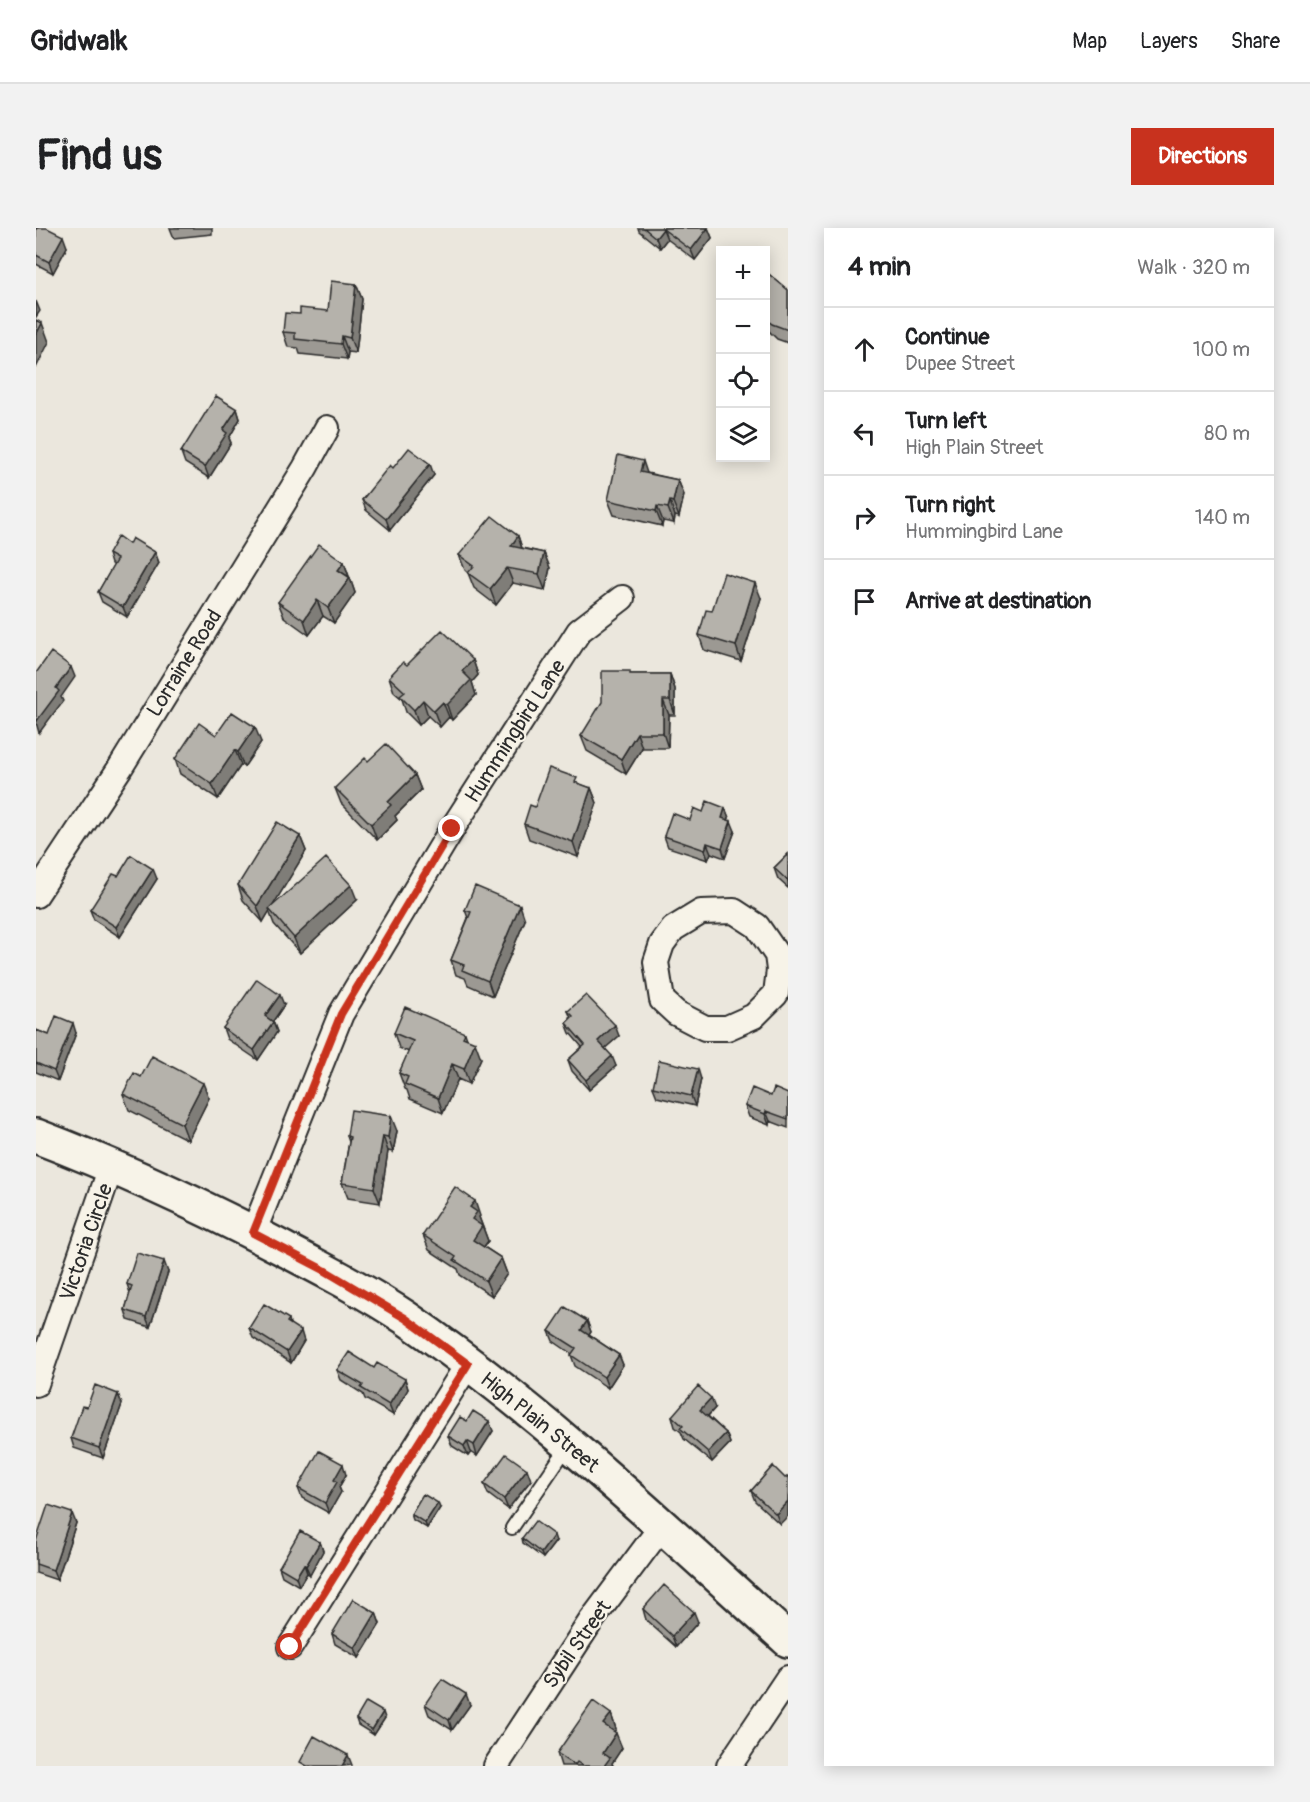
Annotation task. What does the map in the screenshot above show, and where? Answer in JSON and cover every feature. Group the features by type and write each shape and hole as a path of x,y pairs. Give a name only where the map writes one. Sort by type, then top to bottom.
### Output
{"main road":[{"name":"High Plain Street","path":"36,1136 90,1156 204,1208 324,1270 405,1318 468,1364 571,1446 788,1640"}],"street":[{"name":"Lorraine Road","path":"36,895 120,768 305,468 327,428"},
{"name":"Hummingbird Lane","path":"253,1233 341,1014 452,829 579,631 622,598"},
{"path":"734,911 757,926 777,955 782,1000 727,1028 705,1028 676,1013 662,1000 656,962 662,944 673,929 701,912 734,911"},
{"name":"Victoria Circle","path":"36,1384 111,1167"},
{"path":"290,1647 468,1364"},
{"name":"Sybil Street","path":"496,1766 591,1621 662,1526"},
{"path":"729,1766 788,1678"}],"lane":[{"path":"512,1528 559,1459 571,1446"}],"building":[{"path":"36,228 47,228 63,236 49,262 36,255"},
{"path":"644,228 708,228 691,250 663,229 656,238"},
{"path":"770,275 788,290 788,330 770,322"},
{"path":"331,281 356,284 350,338 342,336 341,344 295,339 295,333 283,332 285,313 300,314 300,308 328,311"},
{"path":"36,320 42,323 36,335"},
{"path":"216,396 237,409 223,430 227,433 205,467 181,452"},
{"path":"409,448 430,464 386,519 362,500 390,465 393,468"},
{"path":"618,455 643,461 640,472 678,480 673,502 670,501 668,508 657,506 656,511 608,500"},
{"path":"492,516 518,536 511,546 544,553 539,574 507,568 490,589 468,573 474,566 459,555"},
{"path":"118,536 129,544 132,538 155,552 123,607 98,592 117,559 108,554"},
{"path":"319,544 344,562 338,570 350,578 328,608 317,600 304,620 278,602"},
{"path":"724,573 755,583 736,646 699,635 706,610 712,611"},
{"path":"442,630 473,660 462,671 471,680 447,705 443,702 434,711 423,700 414,710 400,696 405,692 389,677 403,662 407,665"},
{"path":"51,652 71,667 56,688 59,691 36,722 36,673"},
{"path":"602,671 670,674 670,700 663,700 663,733 637,733 621,759 581,736 602,702"},
{"path":"232,712 255,727 238,752 235,750 212,784 175,759 199,723 216,735"},
{"path":"386,744 415,775 388,802 391,805 371,824 335,788 365,758 368,761"},
{"path":"549,768 577,778 575,782 591,788 573,842 524,824 530,805 535,807"},
{"path":"707,801 725,808 722,818 731,821 722,848 707,843 705,850 664,836 672,813 690,820 694,808 703,812"},
{"path":"277,822 300,836 257,906 238,885"},
{"path":"788,854 788,881 774,868"},
{"path":"131,855 153,869 116,927 90,910 113,874 118,876"},
{"path":"326,858 351,885 294,938 269,909"},
{"path":"475,886 520,905 488,981 462,970 464,965 451,960 471,912 465,910"},
{"path":"257,979 280,995 265,1016 273,1022 254,1050 223,1028"},
{"path":"586,995 615,1025 598,1041 612,1056 586,1080 568,1060 585,1045 566,1023 573,1016 568,1011"},
{"path":"405,1007 465,1033 463,1037 475,1042 464,1069 452,1064 438,1098 405,1084 408,1077 399,1073 413,1041 394,1033"},
{"path":"56,1016 73,1023 54,1071 36,1063 36,1030 49,1035"},
{"path":"152,1056 203,1083 182,1124 123,1094 134,1073 141,1077"},
{"path":"659,1060 698,1069 691,1096 653,1087"},
{"path":"752,1088 771,1096 774,1088 788,1094 788,1119 766,1111 765,1114 745,1106"},
{"path":"351,1110 391,1116 388,1137 383,1136 374,1188 342,1183 350,1137 347,1136"},
{"path":"455,1187 475,1201 470,1207 477,1212 472,1219 482,1226 473,1240 501,1258 486,1281 454,1260 456,1257 423,1235"},
{"path":"137,1253 164,1261 146,1317 125,1310 132,1286 127,1284"},
{"path":"264,1304 289,1319 287,1322 301,1331 287,1352 249,1328"},
{"path":"565,1307 587,1321 581,1330 619,1355 604,1377 571,1355 576,1348 549,1331"},
{"path":"349,1352 374,1368 377,1363 405,1379 389,1405 361,1388 363,1385 337,1370"},
{"path":"95,1385 118,1394 99,1448 71,1438 82,1406 87,1407"},
{"path":"698,1386 711,1398 700,1410 726,1433 708,1452 680,1428 683,1426 672,1416"},
{"path":"473,1411 489,1421 474,1445 467,1441 464,1446 448,1436 460,1417 467,1421"},
{"path":"319,1451 343,1464 334,1480 337,1482 325,1503 298,1488"},
{"path":"506,1454 527,1469 504,1499 484,1484"},
{"path":"773,1466 785,1478 788,1476 788,1501 776,1514 751,1491"},
{"path":"423,1494 438,1503 425,1523 411,1514"},
{"path":"48,1505 72,1513 53,1570 36,1564 36,1541"},
{"path":"535,1521 554,1535 541,1553 522,1538"},
{"path":"300,1531 320,1542 306,1566 304,1564 296,1577 279,1567"},
{"path":"664,1585 694,1612 672,1636 643,1609"},
{"path":"353,1599 376,1613 355,1648 332,1634"},
{"path":"442,1679 466,1694 449,1720 425,1704"},
{"path":"593,1701 611,1714 603,1724 616,1733 603,1753 610,1758 604,1766 583,1766 577,1762 575,1765 557,1753"},
{"path":"366,1702 383,1712 372,1730 356,1719"},
{"path":"314,1736 348,1755 342,1766 307,1766 300,1762"}],"route":[{"path":"290,1647 468,1364 405,1318 324,1270 253,1233 341,1014 452,829"}]}
